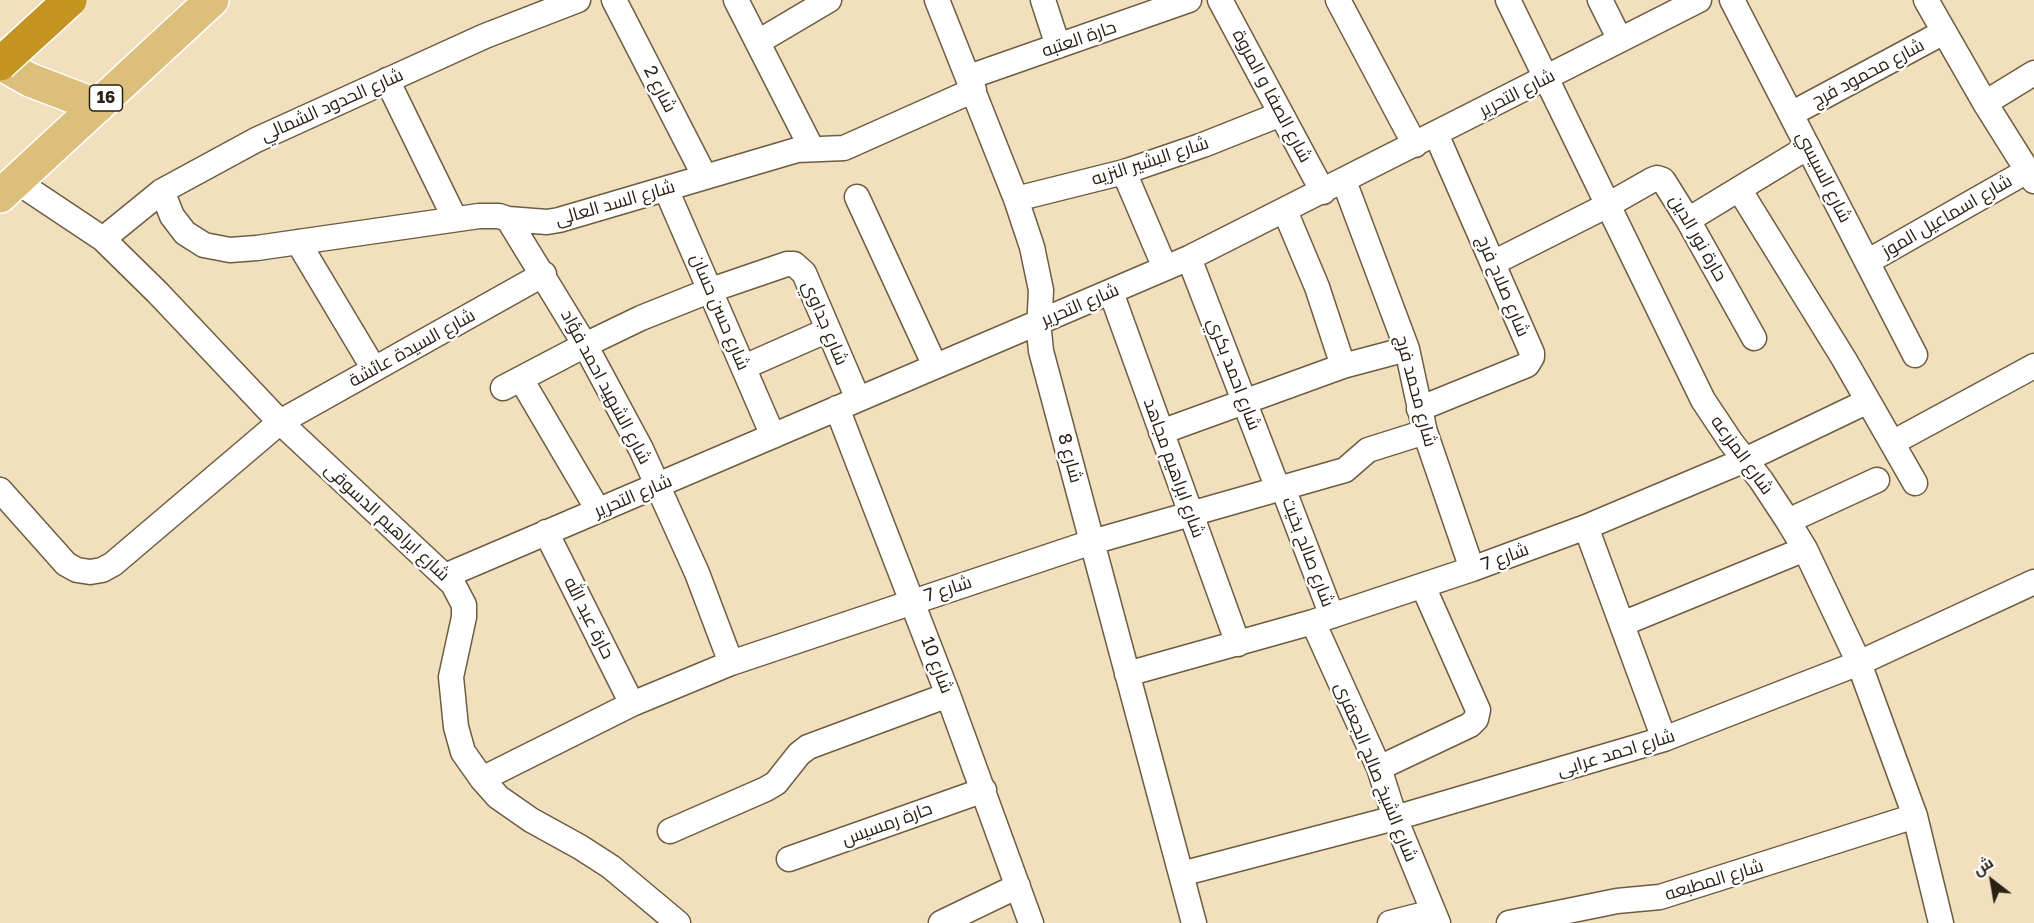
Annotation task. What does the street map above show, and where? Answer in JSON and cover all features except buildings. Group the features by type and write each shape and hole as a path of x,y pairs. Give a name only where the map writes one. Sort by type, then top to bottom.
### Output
{"highway":[{"name":"16","path":"0,64 70,0"}],"main road":[{"name":"16","path":"6,185 98,106 212,0"},
{"name":"16","path":"0,64 30,80 98,106"}],"street":[{"name":"شارع الحدود الشمالي","path":"103,239 162,192 256,140 485,36 578,0"},
{"name":"شارع 2","path":"614,0 705,177"},
{"path":"736,0 812,148"},
{"path":"758,42 829,0"},
{"name":"شارع 8","path":"937,0 1016,200 1039,275 1041,351 1194,923"},
{"path":"1043,0 1058,46"},
{"name":"حارة العتبه","path":"971,84 1058,46 1189,0"},
{"name":"شارع الصفا و المروة","path":"1220,0 1281,114 1334,186"},
{"name":"شارع صلاح فرج","path":"1338,0 1425,140 1493,263 1532,353 1530,361 1523,366 1422,420"},
{"name":"شارع المزرعه","path":"1508,0 1703,400 1805,549 1858,663 1915,816 1941,923"},
{"path":"1600,0 1620,40"},
{"name":"شارع التحرير","path":"445,576 1189,258 1699,0"},
{"name":"شارع السيسي","path":"1732,0 1915,355"},
{"path":"1926,0 1985,103 2031,176"},
{"name":"شارع محمود فرج","path":"1791,114 1944,32"},
{"path":"1985,103 2034,73"},
{"path":"387,80 455,219"},
{"name":"شارع السد العالى","path":"162,192 172,216 185,233 204,245 230,250 489,215 534,222 559,220 797,150 844,148 971,84"},
{"name":"شارع البشير النزيه","path":"1016,200 1124,172 1203,145 1281,114"},
{"path":"1688,220 1808,147"},
{"path":"1124,172 1165,268"},
{"name":"شارع اسماعيل الموز","path":"1867,262 2031,176"},
{"name":"حارة نور الدين","path":"1493,263 1658,178 1666,183 1754,338"},
{"name":"شارع ابراهيم الدسوقى","path":"6,185 103,239 158,293 280,422 453,584 464,605 464,617 451,677 456,727 463,752 482,779 515,810 603,862 678,923"},
{"name":"شارع محمد فرج","path":"1334,186 1407,349 1422,420 1472,569"},
{"name":"شارع حسن حسان","path":"666,189 773,436"},
{"path":"1739,189 1814,308 1915,483"},
{"path":"857,197 935,366"},
{"path":"1285,211 1317,287 1343,366"},
{"name":"شارع الشهيد احمد فؤاد","path":"508,219 544,274 623,414 697,573 731,663"},
{"path":"298,242 374,369"},
{"name":"شارع احمد بكري","path":"1189,258 1244,401 1281,488"},
{"name":"شارع جداوي","path":"711,290 787,264 794,264 804,273 828,330 848,404"},
{"name":"شارع السيدة عائشة","path":"0,490 66,564 83,571 102,570 113,564 280,422 544,274"},
{"path":"598,510 512,383 641,318 711,290"},
{"name":"شارع ابراهيم مجاهد","path":"1111,292 1238,644"},
{"path":"744,367 828,330"},
{"path":"1161,432 1343,366 1407,349"},
{"path":"1892,443 2034,366"},
{"name":"شارع 7","path":"1127,674 1322,619 1472,569 1587,527 1745,460 1868,401"},
{"name":"شارع 10","path":"848,404 912,601 984,790 1031,923"},
{"name":"شارع 7","path":"482,779 632,704 731,663 1092,542 1345,470 1368,450 1422,420"},
{"path":"1788,521 1876,480"},
{"name":"شارع صالح بخيت","path":"1281,488 1322,619"},
{"path":"1587,527 1664,740"},
{"name":"حارة عبد الله","path":"546,532 632,704"},
{"path":"1622,624 1805,549"},
{"name":"شارع احمد عرابى","path":"1181,874 1395,818 1664,740 1858,663 2034,582"},
{"path":"1378,768 1470,725 1476,719 1478,710 1423,586"},
{"name":"شارع الشيخ صالح الجعفرى","path":"1322,619 1395,818 1436,917"},
{"path":"670,831 776,783 808,747 948,695"},
{"name":"حارة رمسيس","path":"789,859 984,790"},
{"name":"شارع المطبعه","path":"1509,923 1617,901 1666,896 1915,816"},
{"path":"940,923 1018,886"},
{"path":"1390,923 1436,917"}]}
